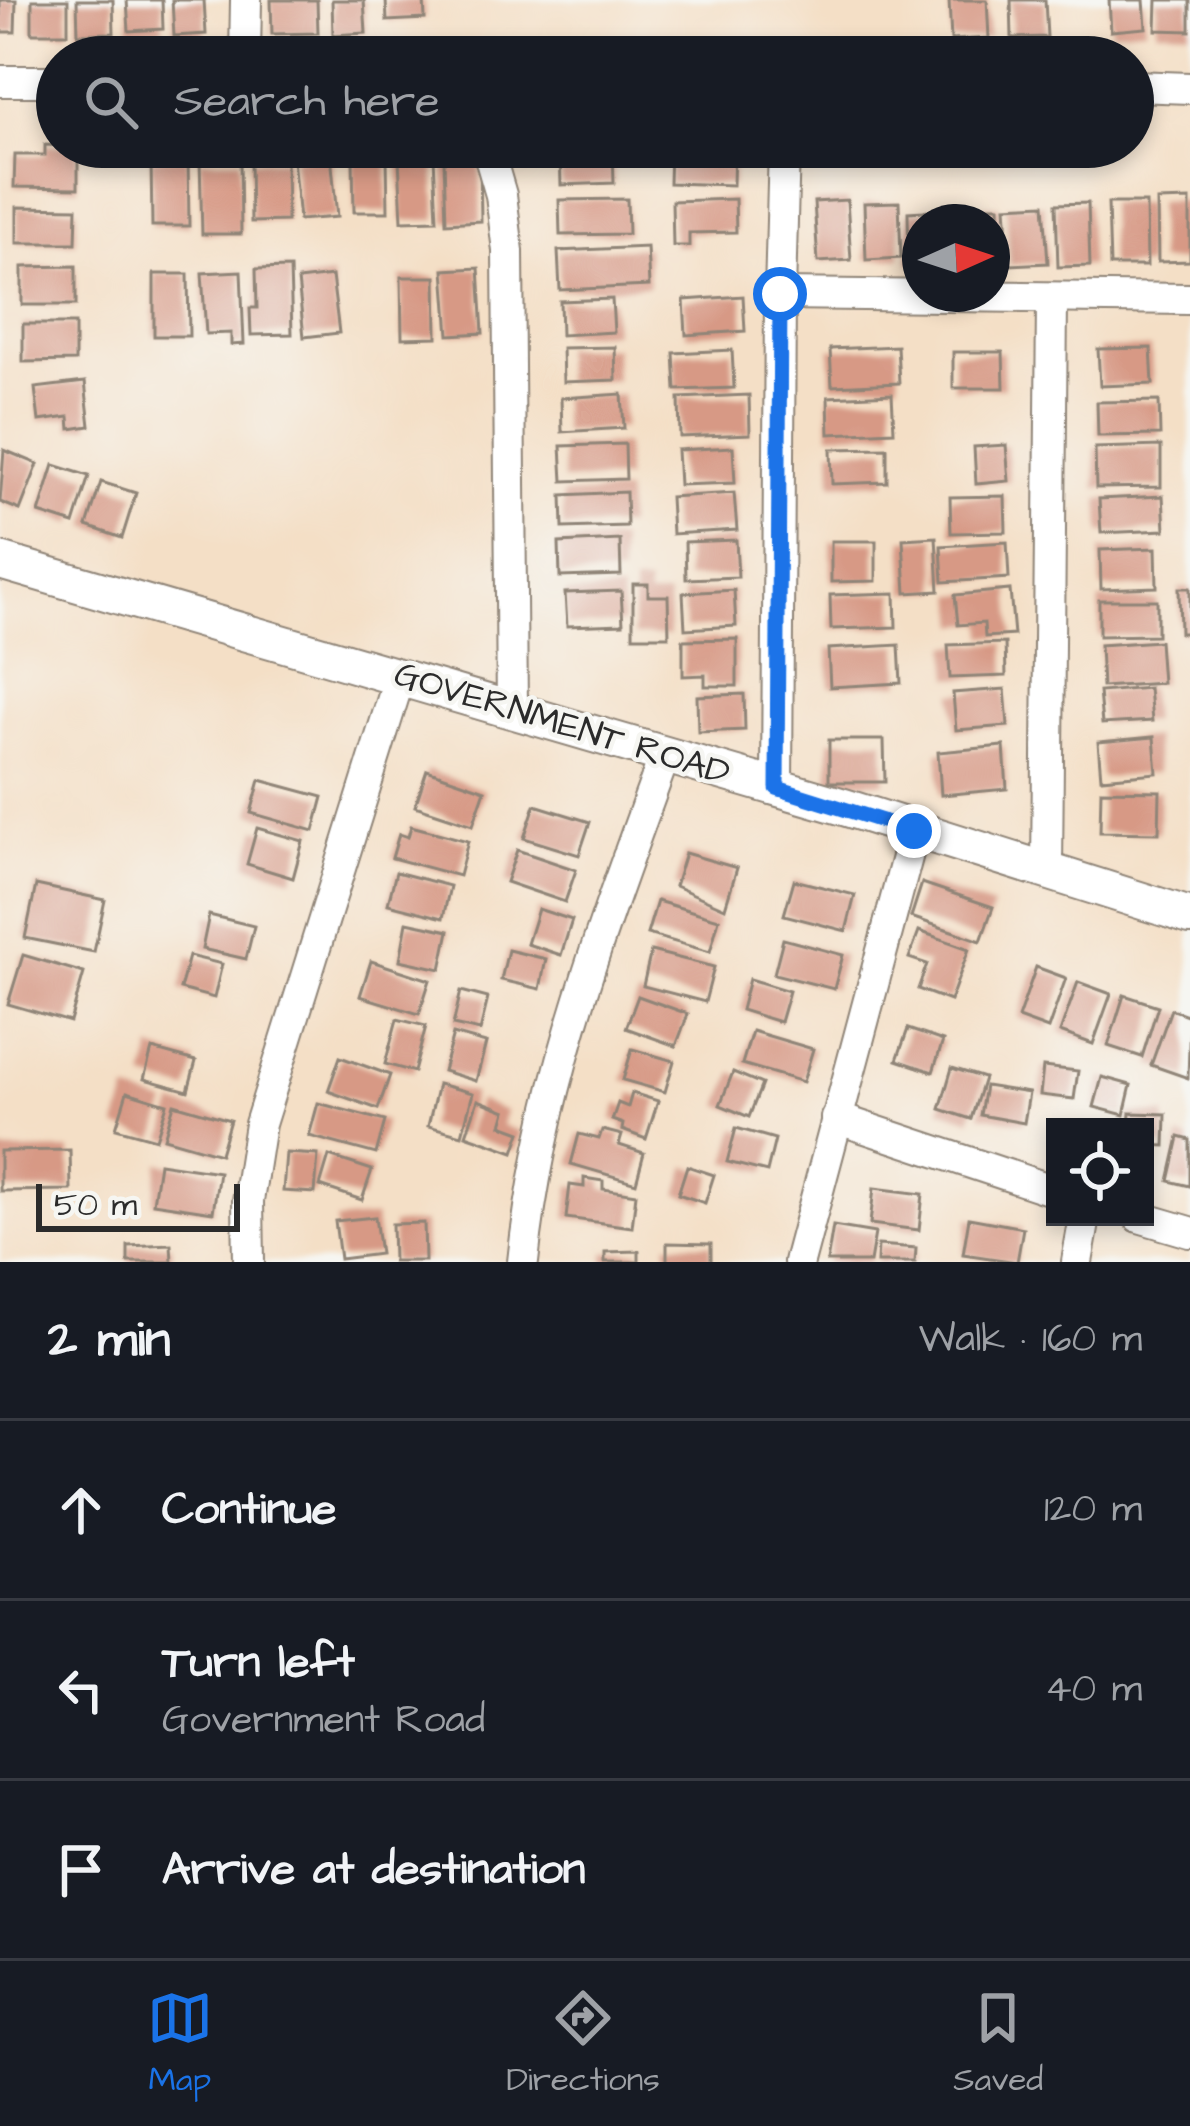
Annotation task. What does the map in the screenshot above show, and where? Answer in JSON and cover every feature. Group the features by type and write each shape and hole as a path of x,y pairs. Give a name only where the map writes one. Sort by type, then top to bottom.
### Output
{"street":[{"path":"245,36 246,0"},
{"path":"0,81 36,81"},
{"path":"1154,87 1190,88"},
{"path":"493,168 508,251 512,710"},
{"path":"777,788 783,168"},
{"path":"780,294 1052,301 1190,299"},
{"path":"1047,872 1052,301"},
{"name":"GOVERNMENT ROAD","path":"0,561 777,788 1190,916"},
{"path":"249,1262 248,1201 260,1124 400,676"},
{"path":"523,1262 545,1117 592,958 665,755"},
{"path":"800,1262 914,831"},
{"path":"836,1118 1046,1188"},
{"path":"1154,1221 1190,1232"},
{"path":"1077,1262 1083,1226"}],"building":[{"path":"0,0 16,0 15,32 0,32"},
{"path":"32,0 68,0 68,33 32,33"},
{"path":"77,0 113,0 114,33 78,34"},
{"path":"127,0 162,0 163,29 129,31"},
{"path":"172,0 204,0 206,34 174,36"},
{"path":"271,0 317,0 318,33 272,34"},
{"path":"332,0 364,0 366,33 333,35"},
{"path":"386,0 424,0 425,19 387,21"},
{"path":"949,0 987,0 989,36 951,36"},
{"path":"1011,0 1045,0 1047,36 1012,36"},
{"path":"1109,0 1144,0 1146,28 1111,31"},
{"path":"1157,0 1190,0 1190,31 1156,30"},
{"path":"15,155 36,155 36,168 78,168 78,188 14,187"},
{"path":"151,168 188,168 189,226 152,226"},
{"path":"200,168 240,168 241,234 202,234"},
{"path":"250,168 286,168 287,221 251,222"},
{"path":"294,168 332,168 337,217 299,220"},
{"path":"353,168 387,168 388,212 354,212"},
{"path":"399,168 435,168 437,220 402,221"},
{"path":"444,168 480,168 481,221 446,223"},
{"path":"560,168 614,168 614,183 561,185"},
{"path":"669,168 733,168 733,185 669,183"},
{"path":"627,199 628,234 560,235 559,200"},
{"path":"735,199 736,232 689,233 689,246 673,246 672,201"},
{"path":"847,200 851,260 818,262 814,202"},
{"path":"1190,200 1190,261 1158,262 1157,201"},
{"path":"899,202 901,258 866,260 864,203"},
{"path":"1088,203 1090,266 1058,267 1056,204"},
{"path":"1108,203 1146,203 1147,266 1110,266"},
{"path":"1044,204 1048,263 1010,265 1010,206"},
{"path":"17,207 77,208 76,243 17,243"},
{"path":"647,247 649,286 560,290 558,251"},
{"path":"76,266 76,305 22,305 22,267"},
{"path":"290,268 292,334 251,335 250,308 257,308 256,269"},
{"path":"479,268 483,333 449,335 444,270"},
{"path":"241,271 244,344 231,345 231,333 206,334 202,273"},
{"path":"154,274 188,274 189,336 154,336"},
{"path":"332,276 339,333 304,337 298,280"},
{"path":"401,277 436,277 437,337 402,338"},
{"path":"743,296 745,331 686,335 684,300"},
{"path":"612,299 614,332 561,335 560,301"},
{"path":"23,324 75,324 75,361 23,362"},
{"path":"897,346 899,383 832,386 830,349"},
{"path":"615,347 616,380 563,382 562,348"},
{"path":"1151,348 1153,384 1100,386 1098,349"},
{"path":"732,350 734,388 676,390 674,353"},
{"path":"953,352 1003,352 1004,388 953,388"},
{"path":"85,382 90,426 70,429 69,417 39,421 35,388"},
{"path":"622,394 624,428 562,432 561,398"},
{"path":"892,394 894,431 829,434 828,397"},
{"path":"749,395 750,434 680,437 679,398"},
{"path":"1159,401 1160,435 1098,436 1097,402"},
{"path":"625,444 626,479 563,481 561,446"},
{"path":"1006,445 1009,481 976,484 974,447"},
{"path":"1161,446 1161,487 1096,488 1095,448"},
{"path":"733,447 735,483 679,485 677,450"},
{"path":"887,448 887,482 832,484 831,449"},
{"path":"4,450 38,464 20,510 0,502"},
{"path":"54,465 89,476 74,524 39,513"},
{"path":"101,482 136,493 122,538 87,526"},
{"path":"626,492 627,526 563,528 562,495"},
{"path":"734,493 737,530 672,534 670,497"},
{"path":"1005,496 1006,532 951,533 950,497"},
{"path":"1163,496 1165,530 1101,533 1099,499"},
{"path":"936,537 939,591 906,593 903,539"},
{"path":"620,540 621,575 560,577 559,543"},
{"path":"736,540 738,577 686,579 685,542"},
{"path":"831,541 876,541 876,581 831,582"},
{"path":"1007,542 1009,578 943,582 941,546"},
{"path":"1156,548 1157,587 1101,589 1100,550"},
{"path":"633,584 648,584 648,596 668,596 669,636 633,636"},
{"path":"1179,588 1190,588 1190,633 1180,633"},
{"path":"734,590 736,626 685,629 683,593"},
{"path":"1010,590 1014,635 985,637 984,623 958,625 955,595"},
{"path":"621,591 623,624 567,626 565,593"},
{"path":"895,593 896,627 831,629 830,595"},
{"path":"1099,600 1157,600 1157,635 1099,636"},
{"path":"737,639 737,686 705,686 705,675 683,676 683,640"},
{"path":"1159,641 1162,683 1102,687 1100,645"},
{"path":"1005,643 1006,676 950,678 948,645"},
{"path":"899,645 901,683 830,687 828,649"},
{"path":"1149,688 1152,721 1102,724 1099,692"},
{"path":"1005,689 1008,726 956,730 953,693"},
{"path":"744,694 745,730 698,732 697,696"},
{"path":"1154,737 1157,773 1101,778 1098,742"},
{"path":"829,740 884,740 885,782 829,782"},
{"path":"1004,746 1007,789 941,795 938,752"},
{"path":"427,770 485,790 473,825 415,806"},
{"path":"260,780 323,797 314,831 251,813"},
{"path":"1101,790 1160,791 1159,833 1100,832"},
{"path":"535,805 590,822 579,855 524,838"},
{"path":"411,826 468,841 459,876 392,858 399,834 408,837"},
{"path":"257,828 303,841 293,878 247,864"},
{"path":"517,850 576,870 565,902 506,882"},
{"path":"685,853 737,868 725,908 675,886"},
{"path":"396,872 450,886 443,918 388,904"},
{"path":"794,880 855,895 846,931 784,915"},
{"path":"922,883 993,907 981,941 911,917"},
{"path":"36,885 105,900 94,952 25,938"},
{"path":"657,901 719,919 710,952 647,934"},
{"path":"538,909 572,920 561,955 527,944"},
{"path":"209,915 254,926 246,959 202,949"},
{"path":"407,922 449,931 441,969 400,960"},
{"path":"919,931 969,949 950,1001 918,989 927,964 909,958"},
{"path":"783,939 843,955 834,989 774,974"},
{"path":"508,950 546,959 540,989 501,980"},
{"path":"651,951 714,967 705,1002 643,986"},
{"path":"23,955 84,973 70,1022 8,1004"},
{"path":"189,956 222,964 214,998 180,989"},
{"path":"371,961 430,980 419,1014 360,996"},
{"path":"1036,967 1066,978 1048,1029 1018,1018"},
{"path":"749,979 789,991 780,1022 741,1010"},
{"path":"1078,982 1111,994 1093,1044 1060,1032"},
{"path":"461,991 488,998 480,1031 453,1025"},
{"path":"1124,995 1158,1006 1142,1057 1108,1046"},
{"path":"638,996 688,1014 676,1046 626,1028"},
{"path":"1171,1009 1190,1016 1188,1078 1151,1065"},
{"path":"397,1019 426,1026 414,1072 385,1064"},
{"path":"908,1029 943,1041 933,1072 897,1060"},
{"path":"752,1031 813,1049 803,1082 742,1064"},
{"path":"453,1034 486,1043 476,1081 443,1071"},
{"path":"152,1049 196,1061 188,1091 144,1079"},
{"path":"632,1049 674,1061 665,1092 623,1080"},
{"path":"340,1057 390,1075 378,1109 328,1091"},
{"path":"1043,1067 1078,1071 1074,1099 1040,1095"},
{"path":"952,1068 984,1078 971,1119 940,1109"},
{"path":"733,1072 762,1084 749,1117 720,1105"},
{"path":"1102,1077 1131,1085 1124,1115 1094,1107"},
{"path":"438,1084 473,1093 462,1135 428,1126"},
{"path":"985,1086 1029,1093 1024,1123 980,1115"},
{"path":"127,1092 167,1104 156,1139 116,1128"},
{"path":"632,1093 658,1101 646,1139 622,1130 623,1124 612,1120 618,1103 628,1107"},
{"path":"478,1100 506,1111 502,1125 521,1132 514,1152 466,1135"},
{"path":"318,1103 385,1121 376,1154 309,1136"},
{"path":"174,1104 230,1120 220,1154 164,1138"},
{"path":"1130,1113 1166,1114 1165,1146 1154,1145 1154,1118 1130,1118"},
{"path":"736,1128 775,1139 767,1172 727,1162"},
{"path":"602,1130 622,1135 619,1145 644,1153 636,1183 571,1164 579,1134 599,1139"},
{"path":"1179,1137 1190,1140 1190,1186 1169,1181"},
{"path":"70,1150 71,1190 0,1191 0,1151"},
{"path":"286,1153 318,1155 315,1193 283,1191"},
{"path":"329,1156 372,1170 362,1200 320,1186"},
{"path":"159,1163 219,1172 213,1212 153,1203"},
{"path":"687,1166 714,1175 705,1203 678,1194"},
{"path":"584,1178 603,1181 603,1189 636,1194 632,1227 566,1218 570,1185 584,1187"},
{"path":"874,1188 923,1194 919,1230 870,1224"},
{"path":"375,1217 380,1254 340,1259 335,1221"},
{"path":"969,1218 1023,1228 1017,1262 963,1254"},
{"path":"424,1223 425,1261 393,1261 392,1224"},
{"path":"833,1226 875,1233 870,1262 827,1262"},
{"path":"667,1243 711,1244 711,1262 667,1262"},
{"path":"171,1244 172,1262 128,1262 128,1246"},
{"path":"878,1245 916,1248 915,1262 877,1262"},
{"path":"639,1251 639,1262 605,1262 605,1252"}],"route":[{"path":"780,294 777,788 914,831"}]}
